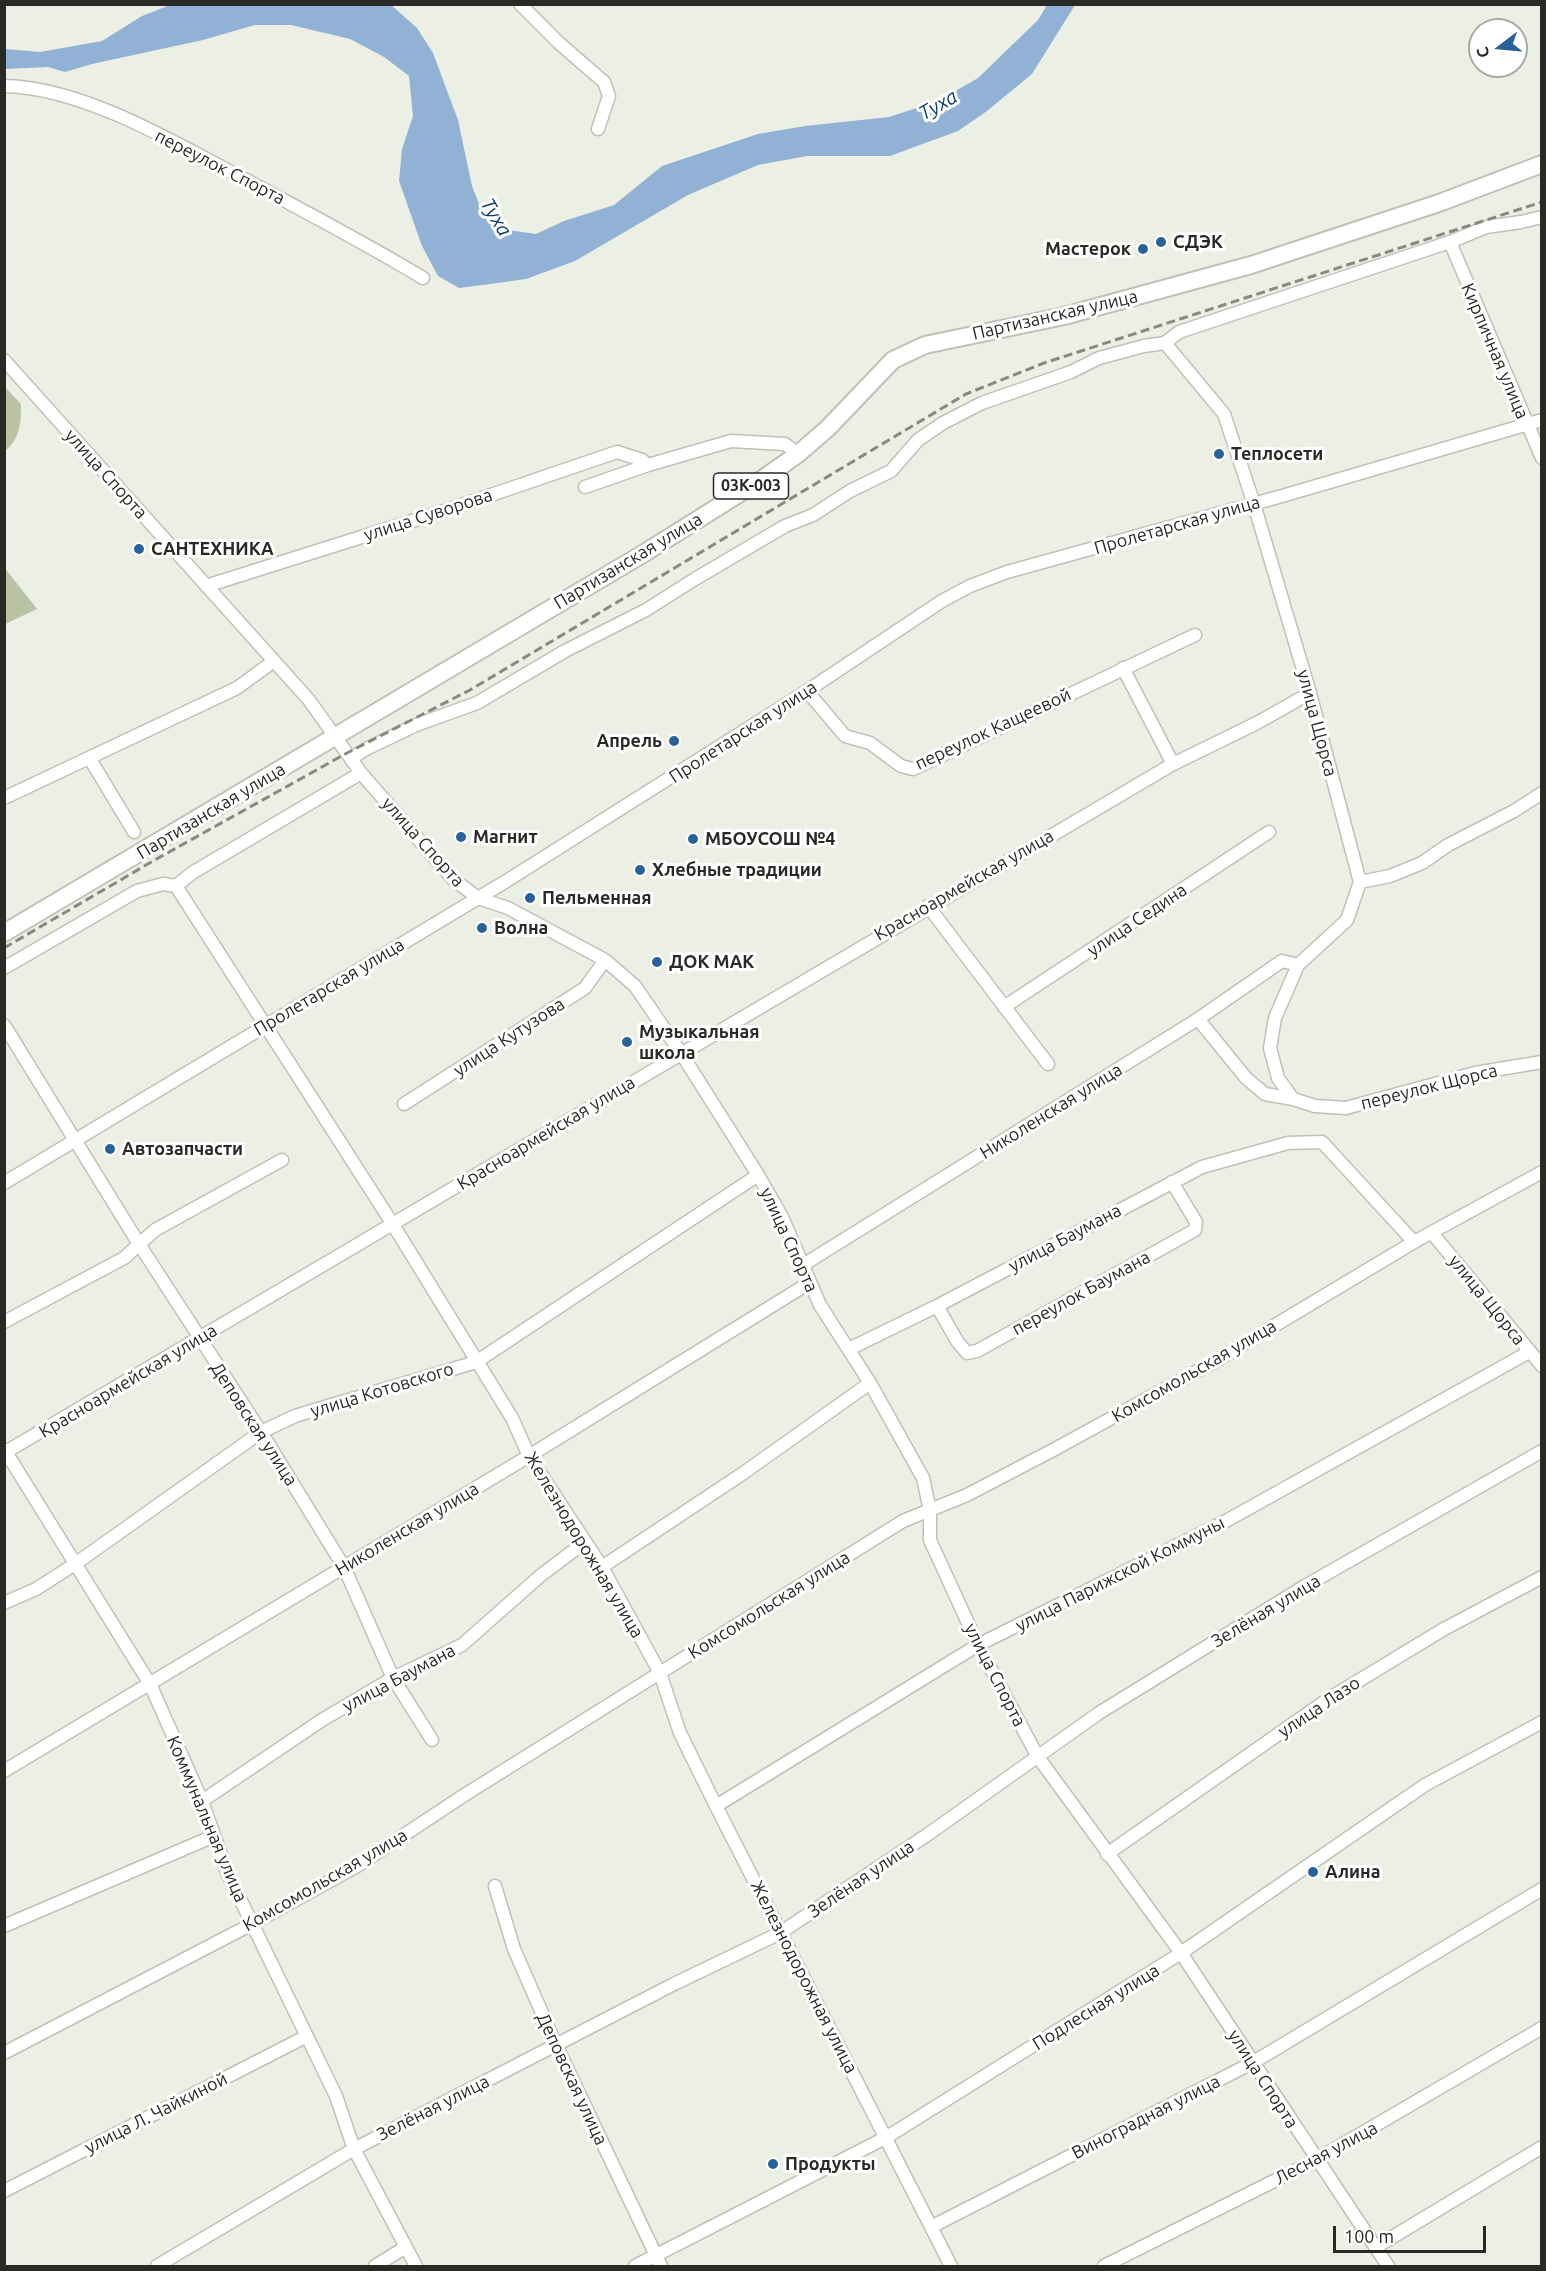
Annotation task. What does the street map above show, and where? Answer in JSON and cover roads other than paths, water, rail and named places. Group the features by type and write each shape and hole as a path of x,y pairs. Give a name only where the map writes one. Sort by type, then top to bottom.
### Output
{"main road":[{"name":"Партизанская улица","path":"4,933 646,552 764,478 798,454 828,428 893,360 925,345 1064,316 1251,265 1439,204 1542,164"}],"street":[{"path":"520,4 559,43 604,82 609,96 598,129"},
{"name":"переулок Спорта","path":"4,86 74,98 166,138 372,247 423,278"},
{"path":"352,758 417,725 477,703 565,651 646,610 785,526 813,515 856,488 883,476 891,471 918,441 943,423 982,402 1071,372 1099,358 1165,343 1179,332 1450,242 1486,227 1542,217"},
{"name":"Кирпичная улица","path":"1450,242 1542,458"},
{"name":"улица Щорса","path":"1165,343 1224,414 1254,504 1310,693 1360,882"},
{"name":"улица Спорта","path":"4,360 309,700 337,736 361,773 453,879 478,898 508,908 605,960 635,986 681,1053 758,1175 782,1217 803,1265 808,1283 870,1383 922,1478 930,1511 930,1540 978,1646 1038,1757 1181,1953 1388,2266"},
{"name":"Пролетарская улица","path":"4,1183 478,898 807,691 915,618 970,586 1007,572 1254,504 1542,420"},
{"path":"585,487 648,465 731,441 785,444 798,454"},
{"name":"улица Суворова","path":"206,586 444,511 617,452 642,460 648,465"},
{"name":"переулок Кащеевой","path":"807,691 845,736 870,743 901,766 913,769 1195,635"},
{"path":"4,798 237,688 274,661"},
{"path":"1123,668 1173,764"},
{"name":"Красноармейская улица","path":"5,1452 200,1339 392,1222 508,1156 928,906 1173,764 1257,723 1310,693"},
{"path":"90,759 134,832"},
{"path":"176,886 192,873 361,773"},
{"path":"1293,1099 1278,1077 1270,1048 1275,1018 1298,965 1347,920 1360,882 1390,876 1422,862 1542,793"},
{"name":"улица Седина","path":"1004,1007 1269,832"},
{"name":"Партизанская улица","path":"4,968 137,891 163,884 176,886"},
{"name":"Железнодорожная улица","path":"176,886 392,1222 512,1418 529,1456 602,1567 660,1673 680,1733 716,1806 951,2266"},
{"path":"928,906 1048,1064"},
{"name":"улица Кутузова","path":"404,1104 585,988 605,960"},
{"name":"Николенская улица","path":"803,1265 1198,1019 1281,961 1298,965"},
{"path":"1198,1019 1246,1077 1265,1094 1293,1099"},
{"name":"Деповская улица","path":"4,1025 139,1244 261,1432 344,1566 393,1678 432,1740"},
{"name":"переулок Щорса","path":"1293,1099 1315,1106 1346,1108 1475,1073 1542,1062"},
{"name":"улица Баумана","path":"849,1349 937,1306 1202,1167 1288,1143 1322,1142 1414,1242"},
{"path":"4,1322 124,1258 155,1230 282,1160"},
{"name":"Комсомольская улица","path":"4,2054 252,1924 357,1866 476,1788 903,1521 930,1511 1055,1449 1201,1369 1414,1242 1542,1172"},
{"name":"улица Котовского","path":"4,1602 36,1589 75,1564 261,1432 296,1416 476,1362 758,1175"},
{"name":"переулок Баумана","path":"937,1306 966,1353 976,1351 1195,1230 1196,1222 1172,1182"},
{"name":"улица Щорса","path":"1432,1233 1542,1366"},
{"name":"Николенская улица","path":"4,1771 529,1456 808,1283"},
{"name":"улица Парижской Коммуны","path":"716,1806 978,1646 1226,1521 1529,1352"},
{"path":"602,1567 742,1474 870,1383"},
{"name":"Зелёная улица","path":"157,2266 354,2149 674,1984 780,1933 927,1836 1099,1713 1285,1598 1542,1451"},
{"name":"Коммунальная улица","path":"5,1452 150,1684 202,1801 226,1872 336,2096 354,2149 416,2266"},
{"name":"улица Баумана","path":"202,1801 322,1720 393,1678 462,1645 540,1576 585,1542"},
{"name":"улица Лазо","path":"1107,1854 1330,1698 1444,1629 1542,1577"},
{"name":"Подлесная улица","path":"635,2266 658,2262 887,2138 1181,1953 1425,1785 1542,1722"},
{"path":"4,1926 214,1836"},
{"name":"Деповская улица","path":"495,1886 514,1949 556,2045 658,2262"},
{"name":"Виноградная улица","path":"932,2227 1252,2063 1542,1889"},
{"name":"Лесная улица","path":"1104,2266 1316,2160 1542,2028"},
{"name":"улица Л. Чайкиной","path":"4,2191 307,2036"},
{"path":"1376,2247 1542,2147"},
{"path":"375,2266 406,2247"}],"water":[{"name":"Туха","path":"390,4 417,28 433,53 458,120 472,186 480,206 501,229 536,234 564,221 614,205 662,166 758,134 805,126 889,117 938,101 978,78 1038,20 1047,5 1075,5 1032,74 987,111 958,131 890,156 807,156 758,165 688,195 575,261 526,279 459,288 438,276 422,246 399,181 402,149 413,116 409,76 384,57 350,39 291,25 255,25 203,40 65,72 48,67 5,69 5,49 40,52 102,41 142,16 170,5"}],"railway":[{"path":"4,948 153,861 347,753 470,690 966,394 1044,363 1542,202"}],"place":[{"name":"СДЭК","path":"1161,242"},
{"name":"Мастерок","path":"1143,249"},
{"name":"Теплосети","path":"1219,454"},
{"name":"САНТЕХНИКА","path":"139,549"},
{"name":"Апрель","path":"674,741"},
{"name":"Магнит","path":"461,837"},
{"name":"МБОУСОШ №4","path":"693,839"},
{"name":"Хлебные традиции","path":"640,870"},
{"name":"Пельменная","path":"530,898"},
{"name":"Волна","path":"482,928"},
{"name":"ДОК МАК","path":"657,962"},
{"name":"Музыкальная школа","path":"627,1042"},
{"name":"Автозапчасти","path":"110,1149"},
{"name":"Алина","path":"1313,1872"},
{"name":"Продукты","path":"773,2164"}]}
